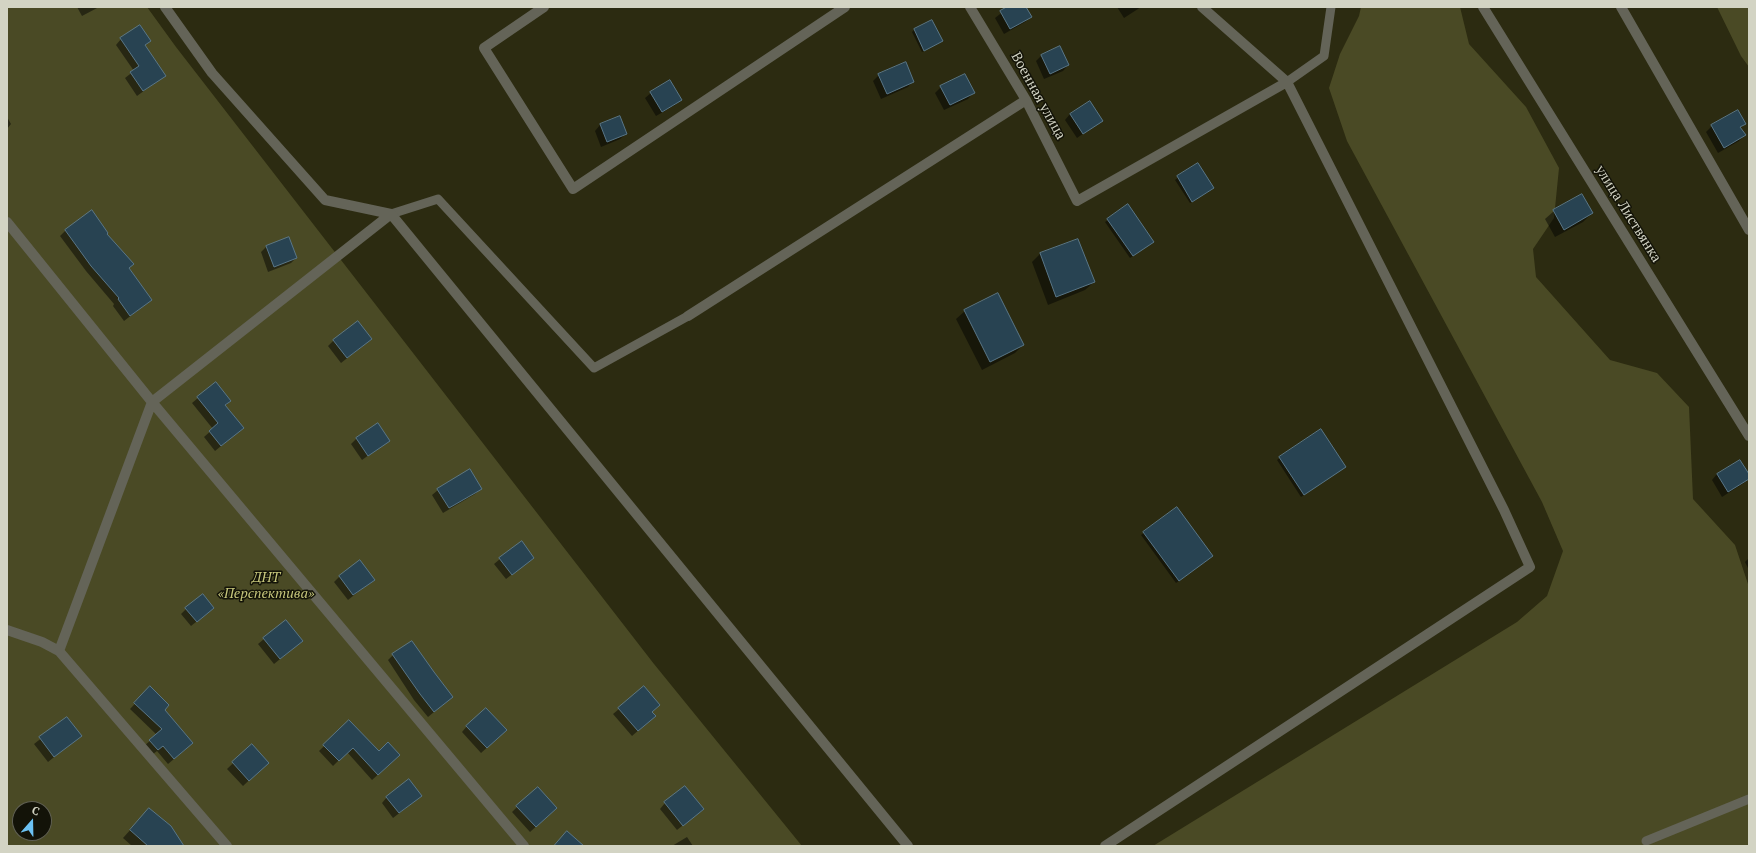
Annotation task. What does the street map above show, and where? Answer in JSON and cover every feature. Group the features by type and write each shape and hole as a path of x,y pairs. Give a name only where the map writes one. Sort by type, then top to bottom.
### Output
{"street":[{"path":"165,7 212,73 325,200 391,214 908,846"},
{"path":"544,7 484,48 573,189 846,7"},
{"name":"Военная улица","path":"970,7 1026,100 1077,201 1287,82"},
{"path":"1105,846 1530,567 1500,503 1287,82 1202,7"},
{"name":"улица Листвянка","path":"1483,7 1749,436"},
{"path":"1621,7 1749,230"},
{"path":"688,316 1026,100"},
{"path":"59,651 152,402 391,214"},
{"path":"7,222 152,402 524,846"},
{"path":"7,630 42,642 59,651 226,846"}],"lane":[{"path":"1287,82 1324,56 1331,7"},
{"path":"391,214 438,200 594,368 688,316"},
{"path":"1646,841 1749,799"}],"green space":[{"name":"ДНТ «Перспектива»","path":"7,7 147,7 176,47 654,664 802,846 7,846"},
{"path":"1361,7 1460,7 1469,44 1526,107 1559,168 1554,218 1533,249 1536,277 1610,360 1657,373 1689,407 1693,499 1735,545 1749,587 1749,846 1153,846 1517,622 1547,596 1563,551 1542,502 1347,141 1329,88 1340,54 1359,16"},
{"path":"1717,7 1749,7 1749,67 1741,56"}],"building":[{"path":"1007,7 1026,7 1032,17 1010,29 1000,11"},
{"path":"932,20 943,41 924,51 914,29"},
{"path":"140,25 151,41 145,45 166,76 143,91 130,72 139,66 120,38"},
{"path":"1060,46 1069,65 1050,74 1041,55"},
{"path":"906,62 914,82 887,94 878,74"},
{"path":"965,74 975,93 950,105 940,86"},
{"path":"670,80 682,100 662,112 650,92"},
{"path":"1090,101 1103,121 1083,134 1070,114"},
{"path":"1738,110 1746,124 1740,127 1746,135 1724,148 1711,125"},
{"path":"620,116 627,134 607,142 600,124"},
{"path":"1198,163 1214,188 1192,202 1177,176"},
{"path":"1582,194 1593,213 1564,230 1553,210"},
{"path":"1128,204 1154,242 1133,256 1107,219"},
{"path":"92,210 108,233 107,234 134,264 129,268 152,300 130,316 118,299 119,298 91,266 65,230"},
{"path":"289,237 297,258 274,267 266,246"},
{"path":"1078,239 1095,282 1056,297 1040,253"},
{"path":"998,293 1024,345 990,362 964,310"},
{"path":"358,321 372,339 347,358 333,340"},
{"path":"216,382 231,401 225,405 244,428 221,446 209,431 218,423 197,397"},
{"path":"378,423 390,441 368,456 356,438"},
{"path":"1321,429 1346,467 1304,495 1279,457"},
{"path":"1740,460 1749,474 1749,479 1728,492 1717,474"},
{"path":"470,469 482,489 449,508 437,489"},
{"path":"1177,507 1213,556 1179,581 1143,532"},
{"path":"522,541 534,558 512,575 499,558"},
{"path":"360,560 375,580 353,595 339,576"},
{"path":"203,594 214,608 197,622 185,608"},
{"path":"286,620 303,641 280,659 263,638"},
{"path":"412,641 453,697 434,712 392,654"},
{"path":"150,686 169,705 165,710 193,743 174,759 163,746 158,750 149,740 162,729 134,703"},
{"path":"644,686 660,705 652,712 656,716 638,731 618,708"},
{"path":"486,708 507,730 487,748 466,726"},
{"path":"67,717 82,736 54,757 39,737"},
{"path":"349,720 379,751 388,742 400,755 378,775 353,748 339,761 323,745"},
{"path":"252,744 269,763 249,781 232,762"},
{"path":"409,779 422,796 399,813 386,797"},
{"path":"685,786 704,809 683,826 664,802"},
{"path":"538,787 557,808 536,827 516,806"},
{"path":"149,808 171,826 184,846 148,846 130,830"},
{"path":"567,831 584,846 554,846"}]}
